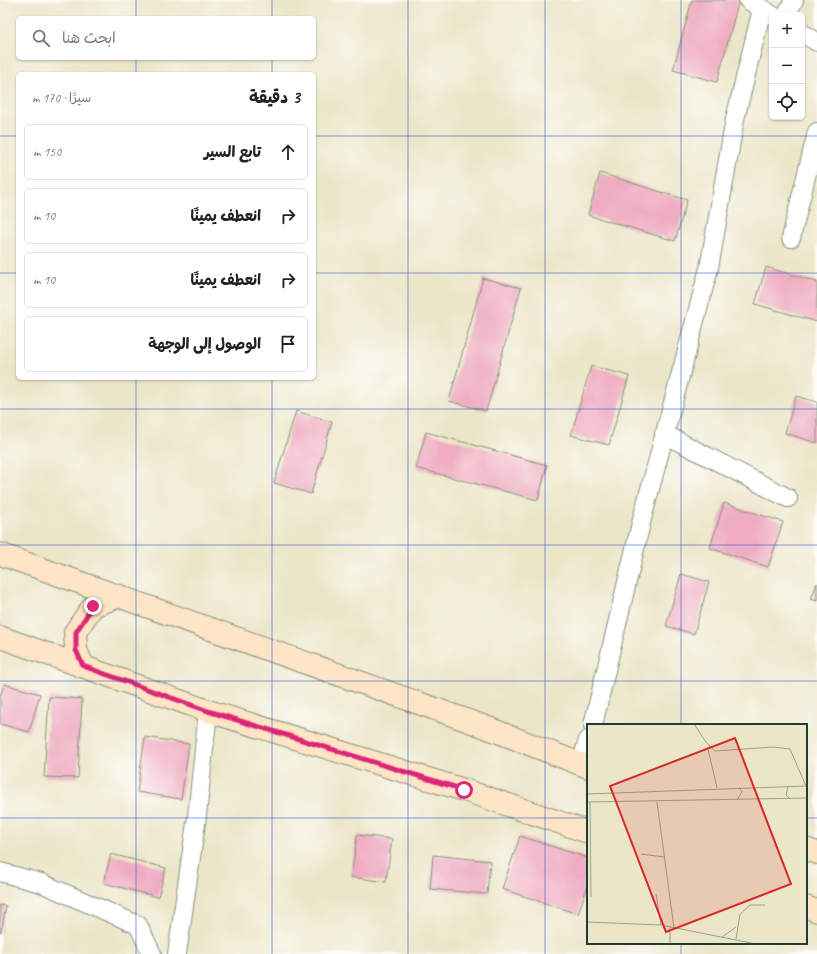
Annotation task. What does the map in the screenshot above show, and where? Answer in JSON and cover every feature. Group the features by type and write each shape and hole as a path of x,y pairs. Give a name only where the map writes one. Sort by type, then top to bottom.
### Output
{"main road":[{"path":"0,554 483,726 584,766"},
{"path":"83,666 76,650 76,632 93,606 120,596"},
{"path":"0,637 208,711 464,790 587,832"},
{"path":"807,849 817,853"},
{"path":"807,907 817,911"}],"street":[{"path":"788,12 794,0"},
{"path":"593,724 642,519 709,268 735,119 761,8"},
{"path":"805,35 817,42"},
{"path":"791,238 817,132"},
{"path":"664,434 788,498"},
{"path":"177,954 197,816 208,711"},
{"path":"584,766 587,746"},
{"path":"0,872 41,883 138,925 152,954"}],"building":[{"path":"692,0 739,0 717,82 673,70"},
{"path":"600,173 687,200 675,241 588,215"},
{"path":"766,267 817,282 817,322 755,304"},
{"path":"483,278 521,288 486,411 449,401"},
{"path":"591,366 629,376 609,445 571,435"},
{"path":"796,396 817,402 817,443 785,433"},
{"path":"296,411 332,422 311,494 274,483"},
{"path":"426,432 547,465 538,500 416,468"},
{"path":"724,503 783,522 768,567 710,548"},
{"path":"681,574 709,582 694,634 666,626"},
{"path":"817,583 817,601 811,599"},
{"path":"4,684 40,694 29,732 0,724 0,697"},
{"path":"49,697 82,699 78,778 44,777"},
{"path":"145,737 189,744 181,799 137,792"},
{"path":"357,835 392,839 386,882 351,877"},
{"path":"520,836 587,858 587,888 578,914 502,889"},
{"path":"111,854 166,868 158,897 104,883"},
{"path":"433,855 490,861 487,894 430,889"},
{"path":"0,905 6,906 1,932 0,932"}],"route":[{"path":"93,606 76,632 76,650 83,666 208,711 464,790"}]}
